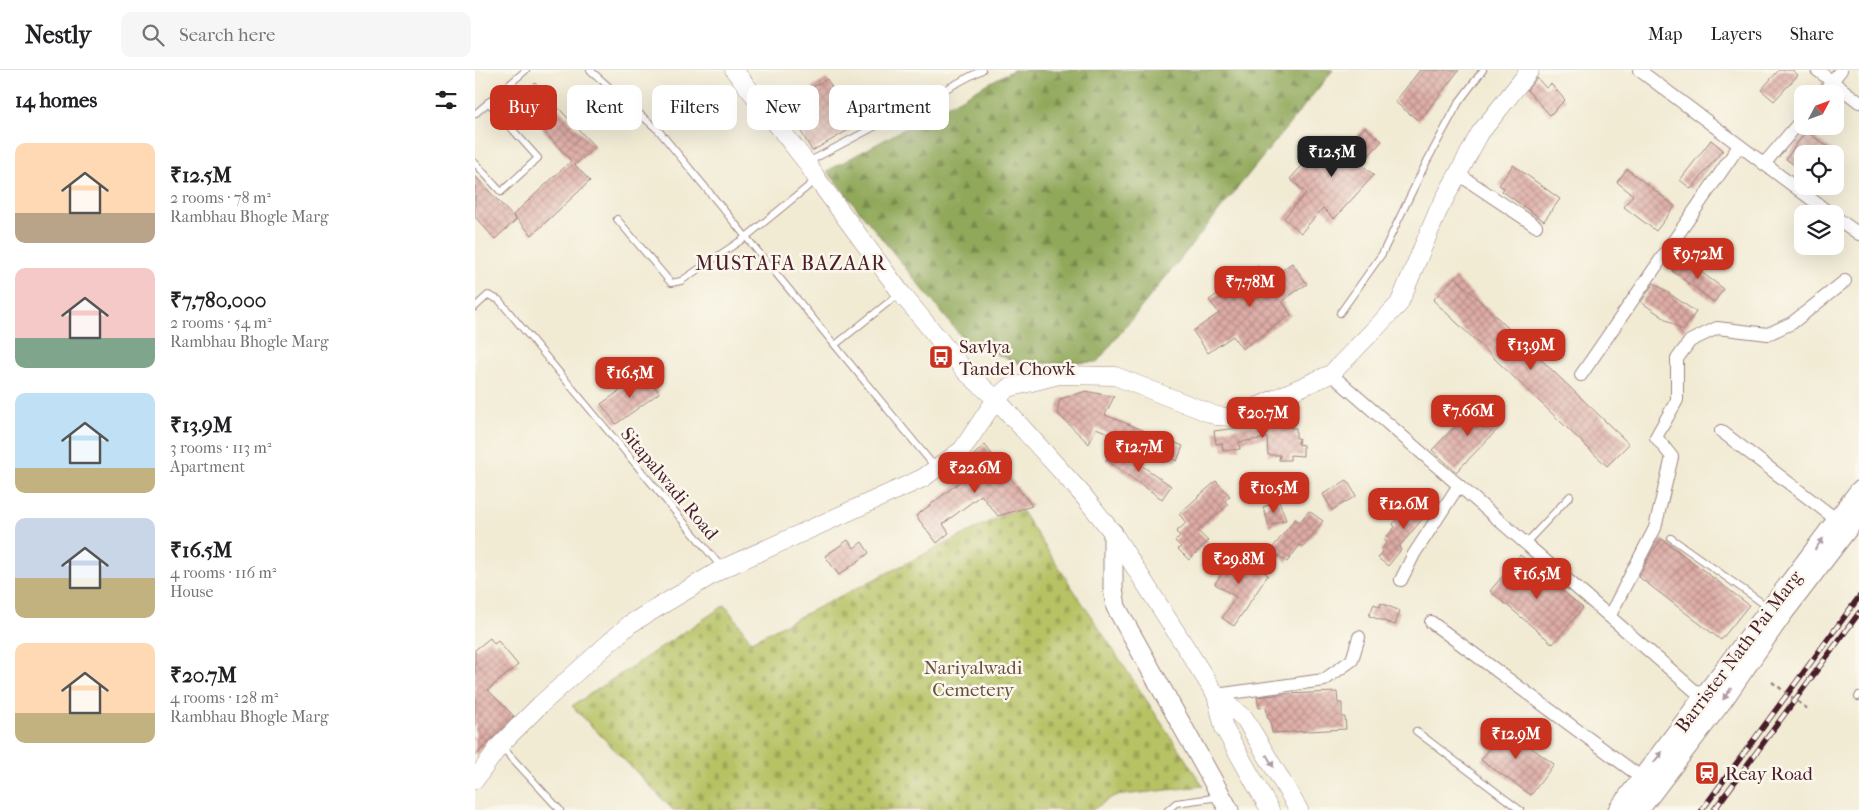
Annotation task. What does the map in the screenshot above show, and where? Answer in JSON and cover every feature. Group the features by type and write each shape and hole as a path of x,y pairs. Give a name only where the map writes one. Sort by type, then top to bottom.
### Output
{"main road":[{"name":"Barrister Nath Pai Marg","path":"1618,810 1859,491"},
{"name":"Barrister Nath Pai Marg","path":"1639,810 1723,700 1781,616 1859,514"},
{"path":"1113,533 1113,588 1116,608 1225,803"}],"street":[{"path":"734,70 807,163 901,293 966,372 996,399 1083,494 1113,533 1216,695 1225,728 1270,810"},
{"path":"475,780 500,745 540,704 630,624 722,569 937,470 962,450 996,399 1008,388 1059,374 1115,376 1217,416 1230,417 1331,374 1399,304 1438,211 1480,133 1529,70"},
{"path":"1817,70 1859,102"},
{"path":"1829,85 1841,70"},
{"path":"1644,72 1819,205"},
{"path":"1764,164 1794,129"},
{"path":"1581,375 1739,146"},
{"path":"1458,174 1536,226"},
{"path":"1844,223 1859,234"},
{"path":"1610,615 1655,528 1672,458 1656,437 1677,400 1677,359 1690,341 1717,328 1768,334 1792,324 1845,281"},
{"path":"1331,374 1610,615 1703,698"},
{"path":"1721,431 1837,520"},
{"path":"1401,580 1413,554 1459,485"},
{"path":"1431,622 1642,778"},
{"path":"1216,695 1324,680 1352,660 1359,638"},
{"path":"1216,695 1245,719 1299,810"}],"lane":[{"path":"475,114 526,70"},
{"path":"591,70 659,131 937,470"},
{"path":"807,163 982,70"},
{"path":"1340,313 1382,254 1427,161 1459,102 1483,70"},
{"path":"475,163 501,192 539,158 488,102"},
{"path":"617,219 671,283 681,281 746,237 817,179"},
{"path":"835,345 901,293"},
{"name":"Sitapalwadi Road","path":"475,307 488,295 499,300 722,569"},
{"path":"1526,543 1570,496"},
{"path":"1671,538 1770,608"},
{"path":"1416,731 1520,810"},
{"path":"500,745 560,810"},
{"path":"1168,810 1177,803 1225,803"}],"path":[{"path":"1772,682 1809,710"}],"green space":[{"path":"1013,70 1333,70 1097,362 1020,364 964,340 827,171 903,130 949,130 949,105"},
{"name":"Nariyalwadi Cemetery","path":"1019,507 1203,786 1114,796 1092,810 673,810 572,706 725,605 751,641"}],"building":[{"path":"1420,70 1459,70 1419,121 1395,102"},
{"path":"1779,70 1792,70 1798,75 1774,101 1761,90"},
{"path":"1537,78 1546,88 1551,84 1565,100 1550,115 1527,90"},
{"path":"827,79 830,85 829,130 849,130 812,151 800,130 819,130 819,85 816,85"},
{"path":"557,106 567,117 567,130 579,130 595,147 575,165 590,181 532,235 513,215 571,161 543,130 557,130"},
{"path":"1365,127 1382,141 1361,164 1374,175 1334,219 1323,208 1301,233 1284,218 1306,193 1290,179 1329,136 1344,150"},
{"path":"1803,135 1812,135 1825,145 1796,145"},
{"path":"1711,140 1723,150 1691,189 1680,180"},
{"path":"1794,148 1794,165 1786,159"},
{"path":"1513,165 1560,199 1544,221 1502,191 1504,188 1499,185"},
{"path":"1627,169 1675,206 1656,231 1624,207 1633,195 1617,182"},
{"path":"475,176 516,220 495,239 475,217"},
{"path":"1682,258 1724,289 1714,302 1672,271"},
{"path":"1292,263 1307,284 1282,301 1291,315 1242,349 1233,336 1208,353 1193,331 1219,313 1209,300 1258,266 1268,280"},
{"path":"1455,277 1629,444 1607,466 1433,300"},
{"path":"1654,283 1696,312 1683,331 1641,302"},
{"path":"645,373 659,393 616,424 601,404"},
{"path":"1086,391 1114,397 1105,415 1183,446 1177,461 1096,428 1089,444 1057,413 1060,399"},
{"path":"1479,401 1503,424 1456,472 1432,450"},
{"path":"1268,421 1283,421 1283,427 1296,428 1296,438 1299,438 1298,444 1303,445 1303,456 1290,455 1290,460 1279,460 1280,455 1268,455 1267,438 1239,442 1240,449 1223,451 1222,443 1216,444 1214,431 1267,424"},
{"path":"985,445 1032,506 998,516 981,495 943,524 949,533 937,543 916,516 966,477 959,468"},
{"path":"1115,447 1171,486 1162,499 1106,460"},
{"path":"1347,480 1356,496 1332,510 1323,494"},
{"path":"1216,481 1230,496 1225,501 1228,505 1198,531 1208,541 1189,560 1178,549 1181,547 1175,541 1180,536 1176,532 1186,523 1179,514"},
{"path":"1425,496 1435,504 1399,547 1401,550 1388,566 1378,558 1387,542 1384,540 1395,527 1393,524 1400,516 1403,518"},
{"path":"1279,501 1286,520 1269,526 1263,507"},
{"path":"1309,511 1323,521 1303,547 1300,545 1287,562 1271,550 1295,519 1300,522"},
{"path":"1662,539 1749,605 1721,640 1639,577 1651,553"},
{"path":"848,540 854,548 862,542 869,553 839,575 825,556"},
{"path":"1229,553 1254,569 1256,567 1268,575 1234,626 1222,618 1236,597 1215,584 1222,573 1218,571"},
{"path":"1520,555 1583,608 1553,644 1490,591"},
{"path":"1381,603 1400,611 1395,625 1369,616 1374,604 1380,607"},
{"path":"490,638 494,644 498,641 518,665 488,690 514,716 475,756 475,650"},
{"path":"1337,692 1338,703 1342,703 1342,717 1345,717 1346,729 1272,733 1266,707 1259,708 1257,697 1285,694"},
{"path":"1497,723 1554,764 1531,795 1481,760 1490,748 1483,743"}],"railway":[{"path":"1702,810 1859,597"},
{"path":"1714,810 1859,613"}],"place":[{"name":"Savlya Tandel Chowk","path":"941,357"},
{"name":"Reay Road","path":"1707,773"}],"district":[{"name":"MUSTAFA BAZAAR","path":"791,263"}]}
